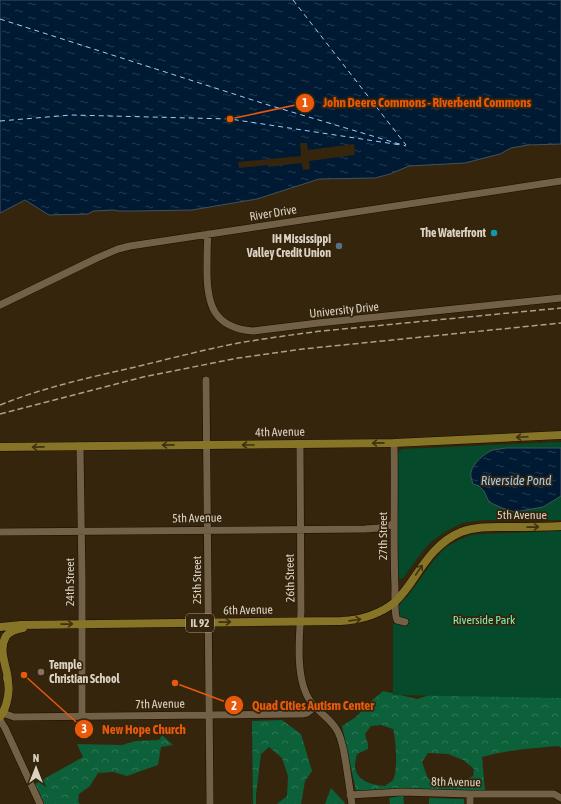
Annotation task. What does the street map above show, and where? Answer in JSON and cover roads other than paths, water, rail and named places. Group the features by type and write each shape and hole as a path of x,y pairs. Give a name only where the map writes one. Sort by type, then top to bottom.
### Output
{"main road":[{"name":"4th Avenue","path":"0,447 394,443 561,435"},
{"name":"5th Avenue","path":"396,601 408,587 430,555 444,542 460,532 490,527 561,526"},
{"name":"6th Avenue","path":"0,626 21,624 341,621 370,617 396,601"},
{"path":"1,716 7,699 8,682 7,670 0,648 4,639 12,631 17,629 50,624"},
{"path":"0,661 8,682"}],"street":[{"name":"River Drive","path":"0,305 97,258 118,249 130,246 561,181"},
{"name":"University Drive","path":"208,234 207,284 210,303 214,312 220,319 227,324 244,331 561,298"},
{"name":"25th Street","path":"206,380 210,804"},
{"name":"27th Street","path":"394,443 396,618 397,620 405,622"},
{"name":"26th Street","path":"300,444 300,672 306,694 310,702 315,707"},
{"name":"24th Street","path":"80,446 82,717"},
{"name":"5th Avenue","path":"0,532 378,528 394,524"},
{"name":"7th Avenue","path":"1,716 82,717 302,714 315,707"},
{"path":"315,707 330,721 338,733 344,750 352,804"},
{"path":"1,716 40,804"},
{"name":"8th Avenue","path":"350,795 401,792 554,794 560,798"},
{"path":"470,794 470,804"}],"water":[{"path":"0,0 561,0 561,144 528,145 511,148 500,154 465,163 409,166 390,174 375,178 319,179 257,199 192,210 114,210 93,211 88,214 49,215 25,200 0,213"},
{"name":"Riverside Pond","path":"506,448 561,448 561,496 543,507 515,512 489,502 484,491 479,486 473,484 471,472 477,462 486,453 493,450"}],"railway":[{"path":"0,405 32,393 65,384 244,342 322,331 561,308"},
{"path":"0,414 143,377 238,358 303,349 561,323"}],"place":[{"name":"John Deere Commons - Riverbend Commons","path":"230,119"},
{"name":"The Waterfront","path":"494,233"},
{"name":"IH Mississippi Valley Credit Union","path":"339,246"},
{"name":"Temple Christian School","path":"41,672"},
{"name":"New Hope Church","path":"24,675"},
{"name":"Quad Cities Autism Center","path":"175,683"}],"park label":[{"name":"Riverside Park","path":"484,620"}]}
